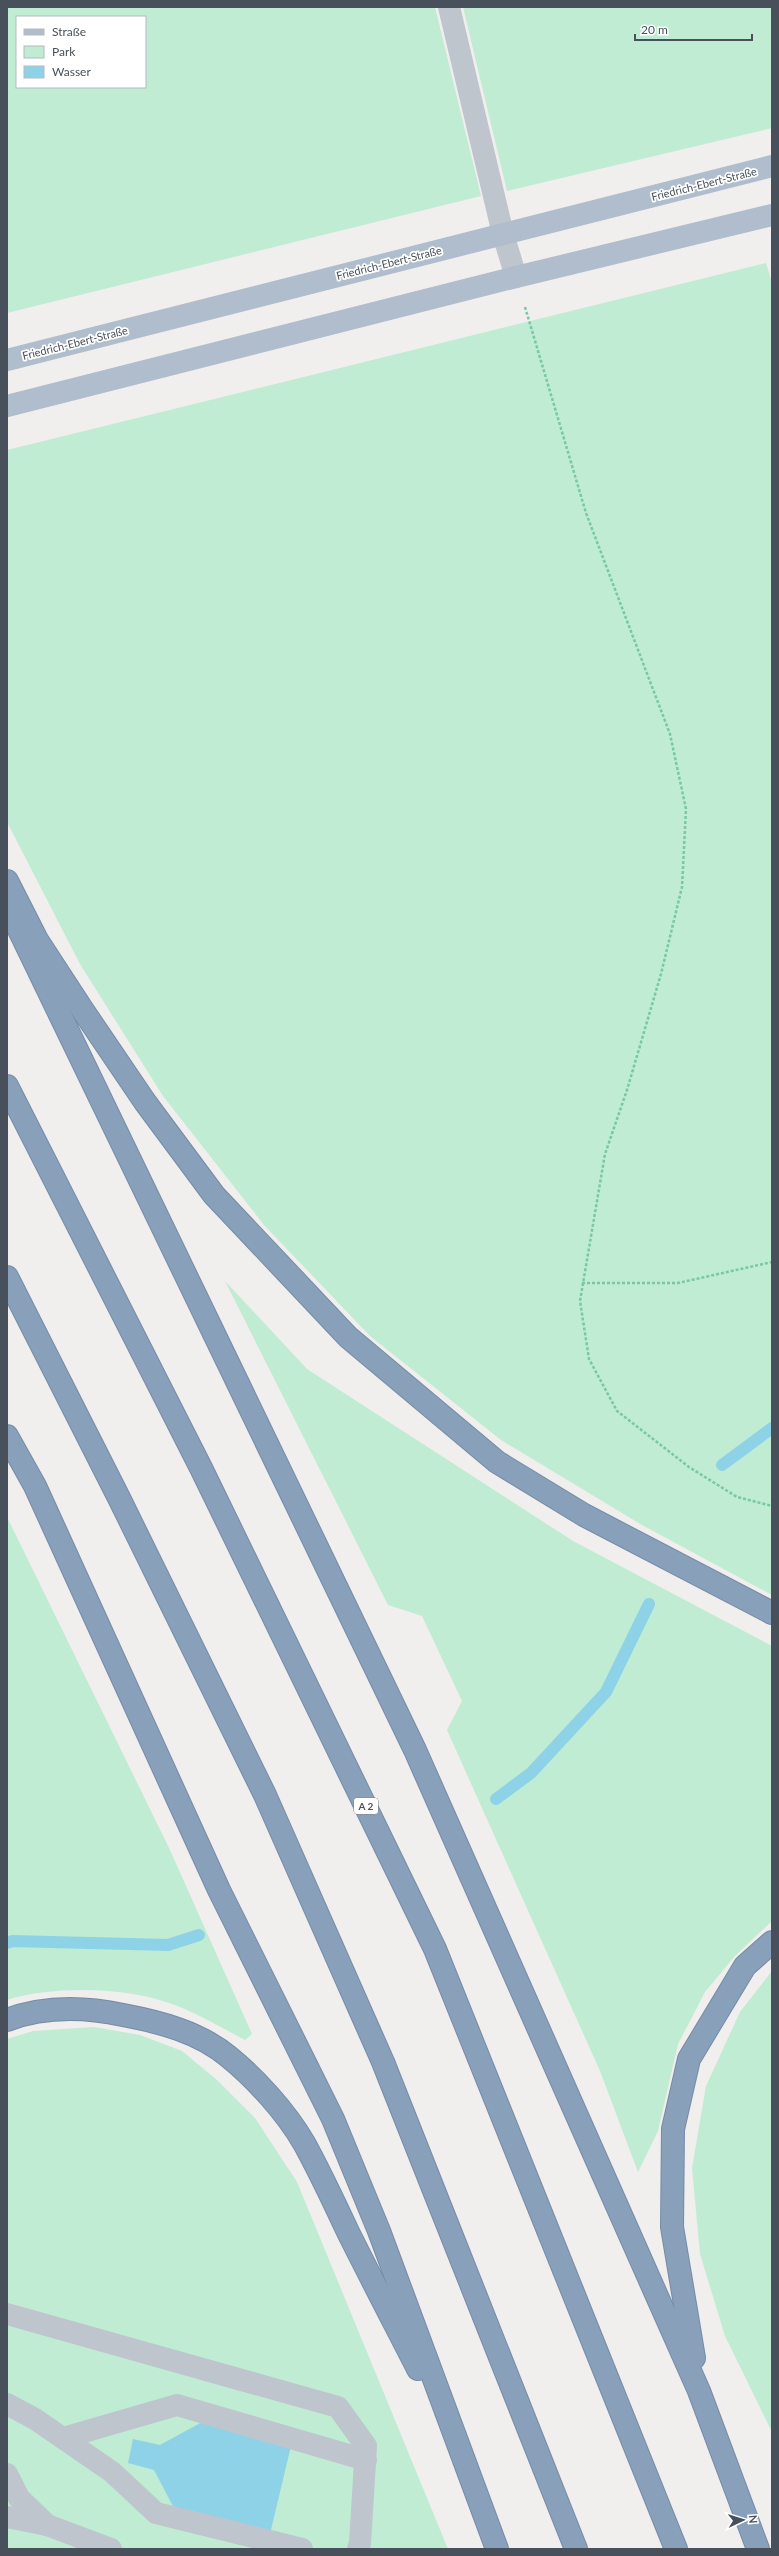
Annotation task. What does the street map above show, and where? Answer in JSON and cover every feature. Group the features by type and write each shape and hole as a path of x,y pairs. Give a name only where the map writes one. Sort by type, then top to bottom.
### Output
{"highway":[{"path":"7,882 37,940 82,1009 145,1102 210,1189 348,1337 497,1462 584,1515 772,1614"},
{"path":"7,904 415,1750 699,2391 758,2549"},
{"name":"A 2","path":"7,1086 201,1468 435,1949 676,2549"},
{"path":"7,1277 122,1505 271,1809 383,2062 576,2549"},
{"path":"7,1436 35,1486 219,1890 333,2119 380,2231 497,2549"},
{"path":"699,2391 672,2227 673,2129 689,2059 745,1966 772,1942"},
{"path":"7,2020 26,2012 62,2009 106,2011 146,2019 201,2039 228,2056 274,2103 303,2142 466,2466"}],"main road":[{"name":"Friedrich-Ebert-Straße","path":"7,360 772,166"},
{"path":"7,406 516,277 772,215"}],"lane":[{"path":"449,7 503,234 516,277"},
{"path":"7,2314 338,2407 366,2446 360,2543 358,2549"},
{"path":"7,2404 63,2438 112,2472 156,2513 302,2549"},
{"path":"63,2438 177,2405 366,2460"},
{"path":"7,2474 19,2498 47,2525"},
{"path":"7,2517 47,2525 111,2549"}],"path":[{"path":"516,277 586,513 670,734 686,809 682,887 661,974 627,1090 605,1154 582,1283 580,1301 589,1359 616,1411 689,1467 737,1497 772,1506"},
{"path":"582,1283 678,1283 772,1262"}],"green space":[{"path":"7,7 435,7 481,196 7,313"},
{"path":"463,7 772,7 772,128 507,191"},
{"path":"766,263 772,283 772,1595 642,1525 501,1440 370,1336 264,1225 163,1096 80,964 7,822 7,450"},
{"path":"225,1281 307,1369 573,1541 772,1646 772,1921 735,1956 705,1992 678,2044 658,2131 638,2172 600,2071 447,1730 462,1701 422,1616 388,1605"},
{"path":"7,1517 170,1850 252,2034 245,2040 187,2010 166,2002 129,1993 86,1990 44,1992 7,2000"},
{"path":"772,1971 772,2432 725,2336 700,2254 692,2168 706,2086 740,2012"},
{"path":"94,2027 140,2035 182,2051 217,2080 255,2118 297,2182 448,2549 7,2549 7,2039 33,2031"}],"water":[{"path":"204,2421 291,2446 270,2534 175,2510 154,2470 128,2463 133,2439 160,2445"}],"waterway":[{"path":"722,1465 772,1428"},
{"path":"496,1799 531,1773 606,1692 649,1604"},
{"path":"7,1943 12,1941 168,1945 199,1935"}]}
